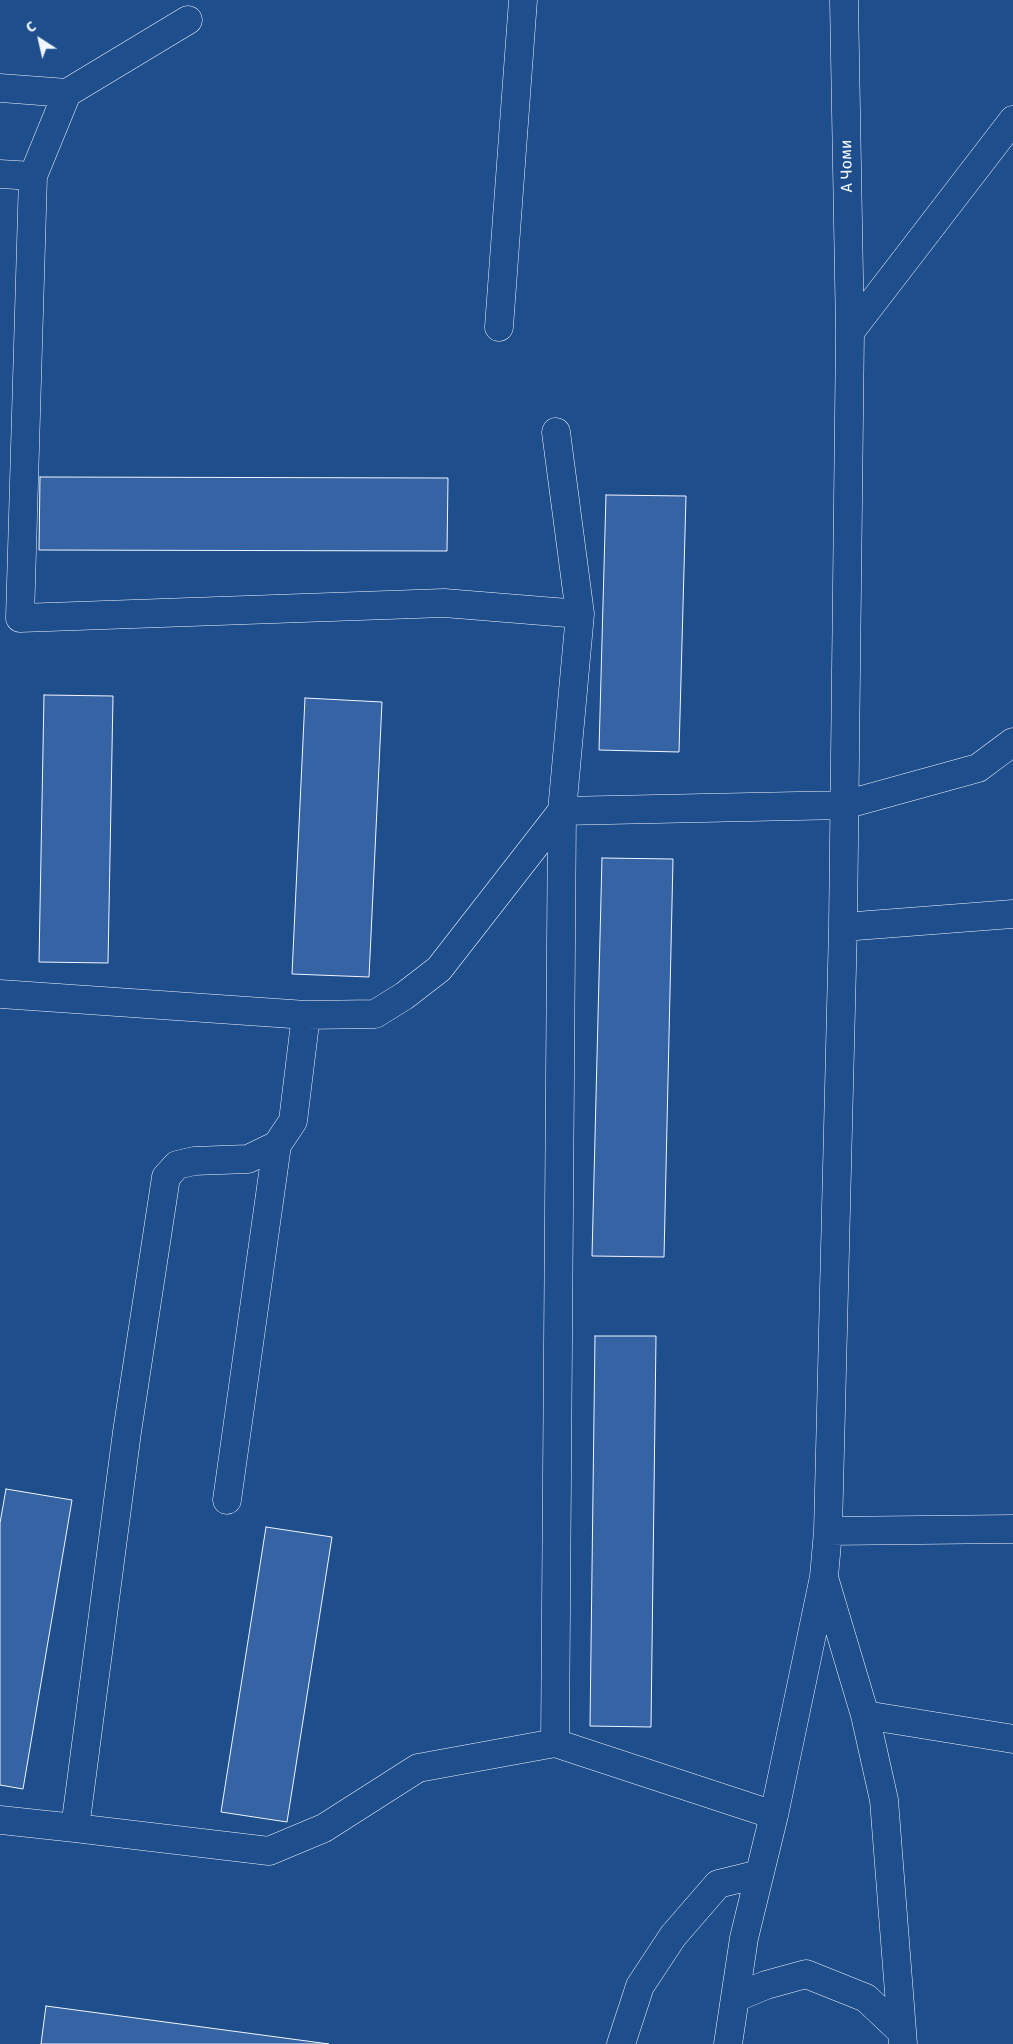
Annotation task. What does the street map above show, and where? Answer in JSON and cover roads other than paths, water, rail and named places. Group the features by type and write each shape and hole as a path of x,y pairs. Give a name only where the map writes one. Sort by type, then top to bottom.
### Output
{"street":[{"path":"499,328 523,0"},
{"name":"А Чоми","path":"824,1577 828,1531 843,927 850,332 844,0"},
{"path":"0,88 67,93 188,20"},
{"path":"67,93 33,176 20,618 444,603 580,614"},
{"path":"850,332 1013,120"},
{"path":"0,174 33,176"},
{"path":"555,1743 562,811 580,614 556,432"},
{"path":"562,811 844,805 978,768 1013,742"},
{"path":"0,994 306,1016 375,1014 404,996 439,969 562,811"},
{"path":"843,927 1013,914"},
{"path":"227,1500 277,1145 293,1121 306,1016"},
{"path":"74,1828 126,1432 166,1177 177,1165 194,1161 248,1159 277,1145"},
{"path":"828,1531 1013,1529"},
{"path":"824,1577 865,1715 884,1800 903,2038"},
{"path":"728,2044 744,1938 774,1815 824,1577"},
{"path":"865,1715 1013,1739"},
{"path":"0,1820 269,1851 324,1828 418,1768 555,1743 774,1815"},
{"path":"621,2044 640,1986 673,1936 718,1884 760,1874"},
{"path":"735,1998 766,1985 806,1974 866,1998 903,2038"}]}
